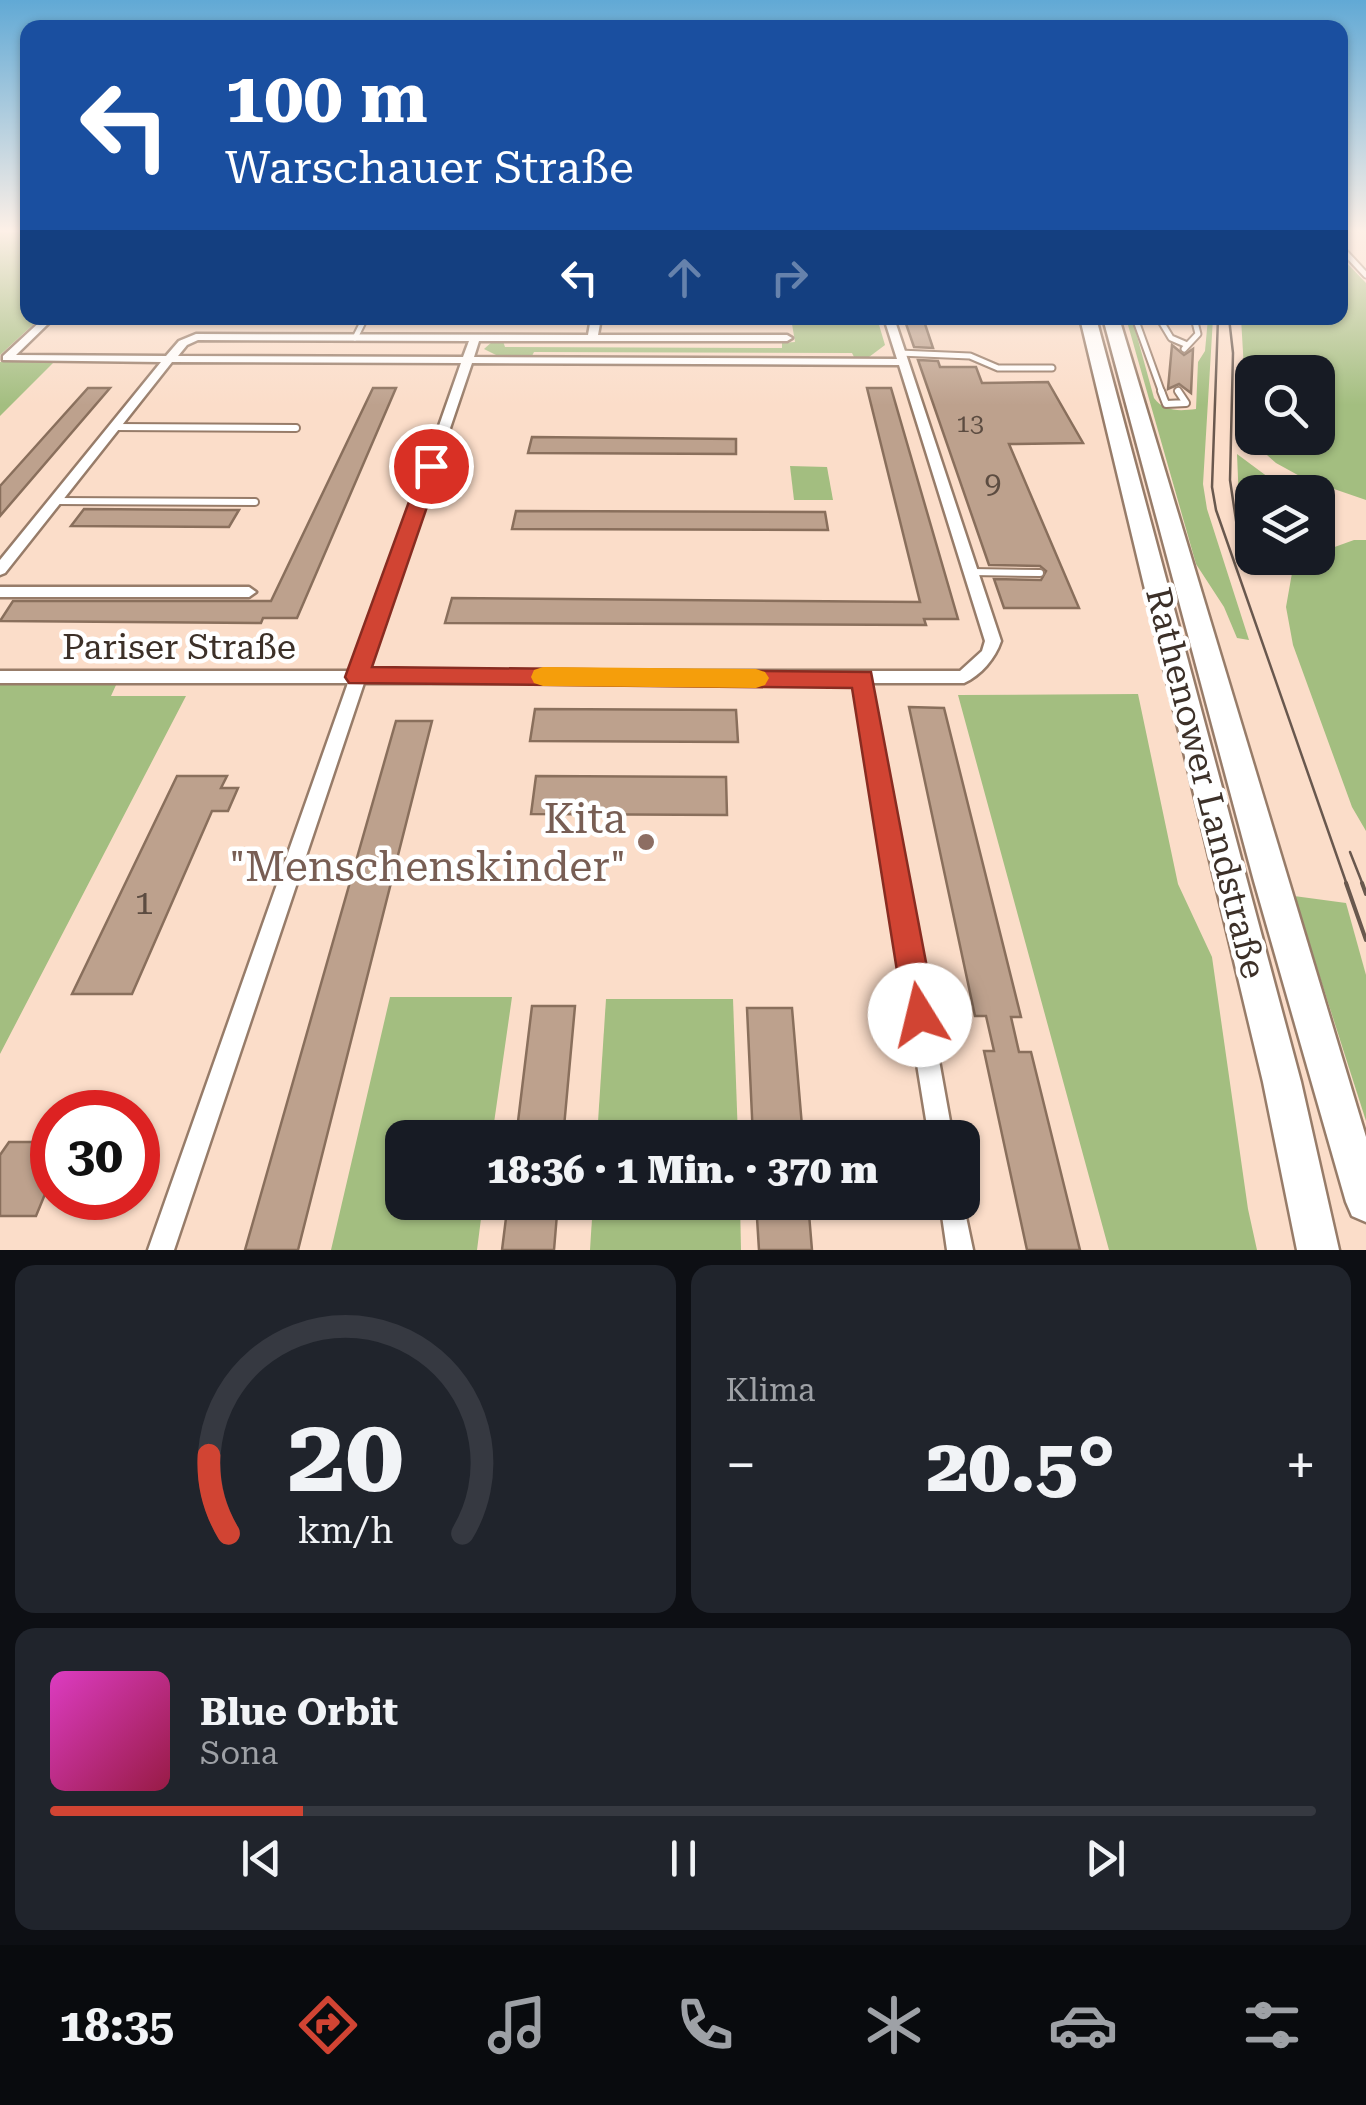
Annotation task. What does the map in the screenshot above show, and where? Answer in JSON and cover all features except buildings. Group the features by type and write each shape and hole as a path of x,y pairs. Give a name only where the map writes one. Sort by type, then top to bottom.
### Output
{"main road":[{"name":"Rathenower Landstraße","path":"1090,325 1278,1064 1318,1250"},
{"name":"Rathenower Landstraße","path":"1113,325 1265,864 1366,1202"}],"street":[{"path":"4,358 41,325"},
{"path":"592,338 595,325"},
{"path":"891,325 970,572"},
{"path":"0,570 183,342 196,338 787,338"},
{"path":"161,1250 475,338"},
{"path":"4,358 466,361 900,357"},
{"name":"Pariser Straße","path":"0,678 964,677 976,668 993,642 970,572"},
{"name":"Pariser Straße","path":"0,592 249,592"},
{"path":"862,679 938,1120"},
{"path":"955,1220 960,1250"}],"lane":[{"path":"355,338 362,325"},
{"path":"1137,325 1160,389 1166,404 1186,403 1179,393 1160,389"},
{"path":"1163,325 1171,338 1185,346 1198,334 1196,325"},
{"path":"900,357 970,356 998,368 1052,368"},
{"path":"114,428 296,428"},
{"path":"55,502 255,502"},
{"path":"970,572 1040,573"}],"green space":[{"path":"0,288 20,288 20,325 33,325 0,355"},
{"path":"1348,288 1366,288 1366,500 1335,489 1335,475 1298,475 1267,455 1335,455 1335,355 1243,355 1241,325 1348,325"},
{"path":"792,325 879,325 885,345 869,357 854,357 852,353 534,352 532,356 498,356 484,349 493,341 503,341 505,347 782,348 782,343 795,342"},
{"path":"1128,325 1134,325 1154,398 1167,408 1184,410 1196,409 1198,362 1205,351 1207,325 1213,325 1203,484 1207,509 1249,640 1237,638 1224,607 1196,564"},
{"path":"0,362 54,362 0,416"},
{"path":"1237,455 1265,475 1238,475"},
{"path":"790,466 827,467 833,500 794,500"},
{"path":"1366,540 1366,831 1352,807 1293,645 1286,607 1292,575 1335,575 1335,547"},
{"path":"0,685 116,685 111,696 186,696 0,1054"},
{"path":"1138,694 1178,884 1212,957 1257,1250 1109,1250 958,695"},
{"path":"1294,896 1346,903 1366,975 1366,1121"},
{"path":"390,997 512,997 494,1120 385,1120 385,1220 481,1220 477,1250 331,1250"},
{"path":"606,999 733,999 737,1120 598,1120"},
{"path":"592,1220 740,1220 741,1250 590,1250"}],"tram line":[{"path":"1218,325 1212,487 1216,510 1347,885"},
{"path":"1230,325 1233,353 1230,480 1235,514"},
{"path":"1350,852 1363,885"},
{"path":"1346,883 1366,940"},
{"path":"1362,883 1366,894"}],"slow traffic":[{"path":"543,677 756,678"}],"place":[{"name":"Kita \"Menschenskinder\"","path":"646,842"}],"route":[{"path":"431,466 357,677 862,679 920,1015"}]}
